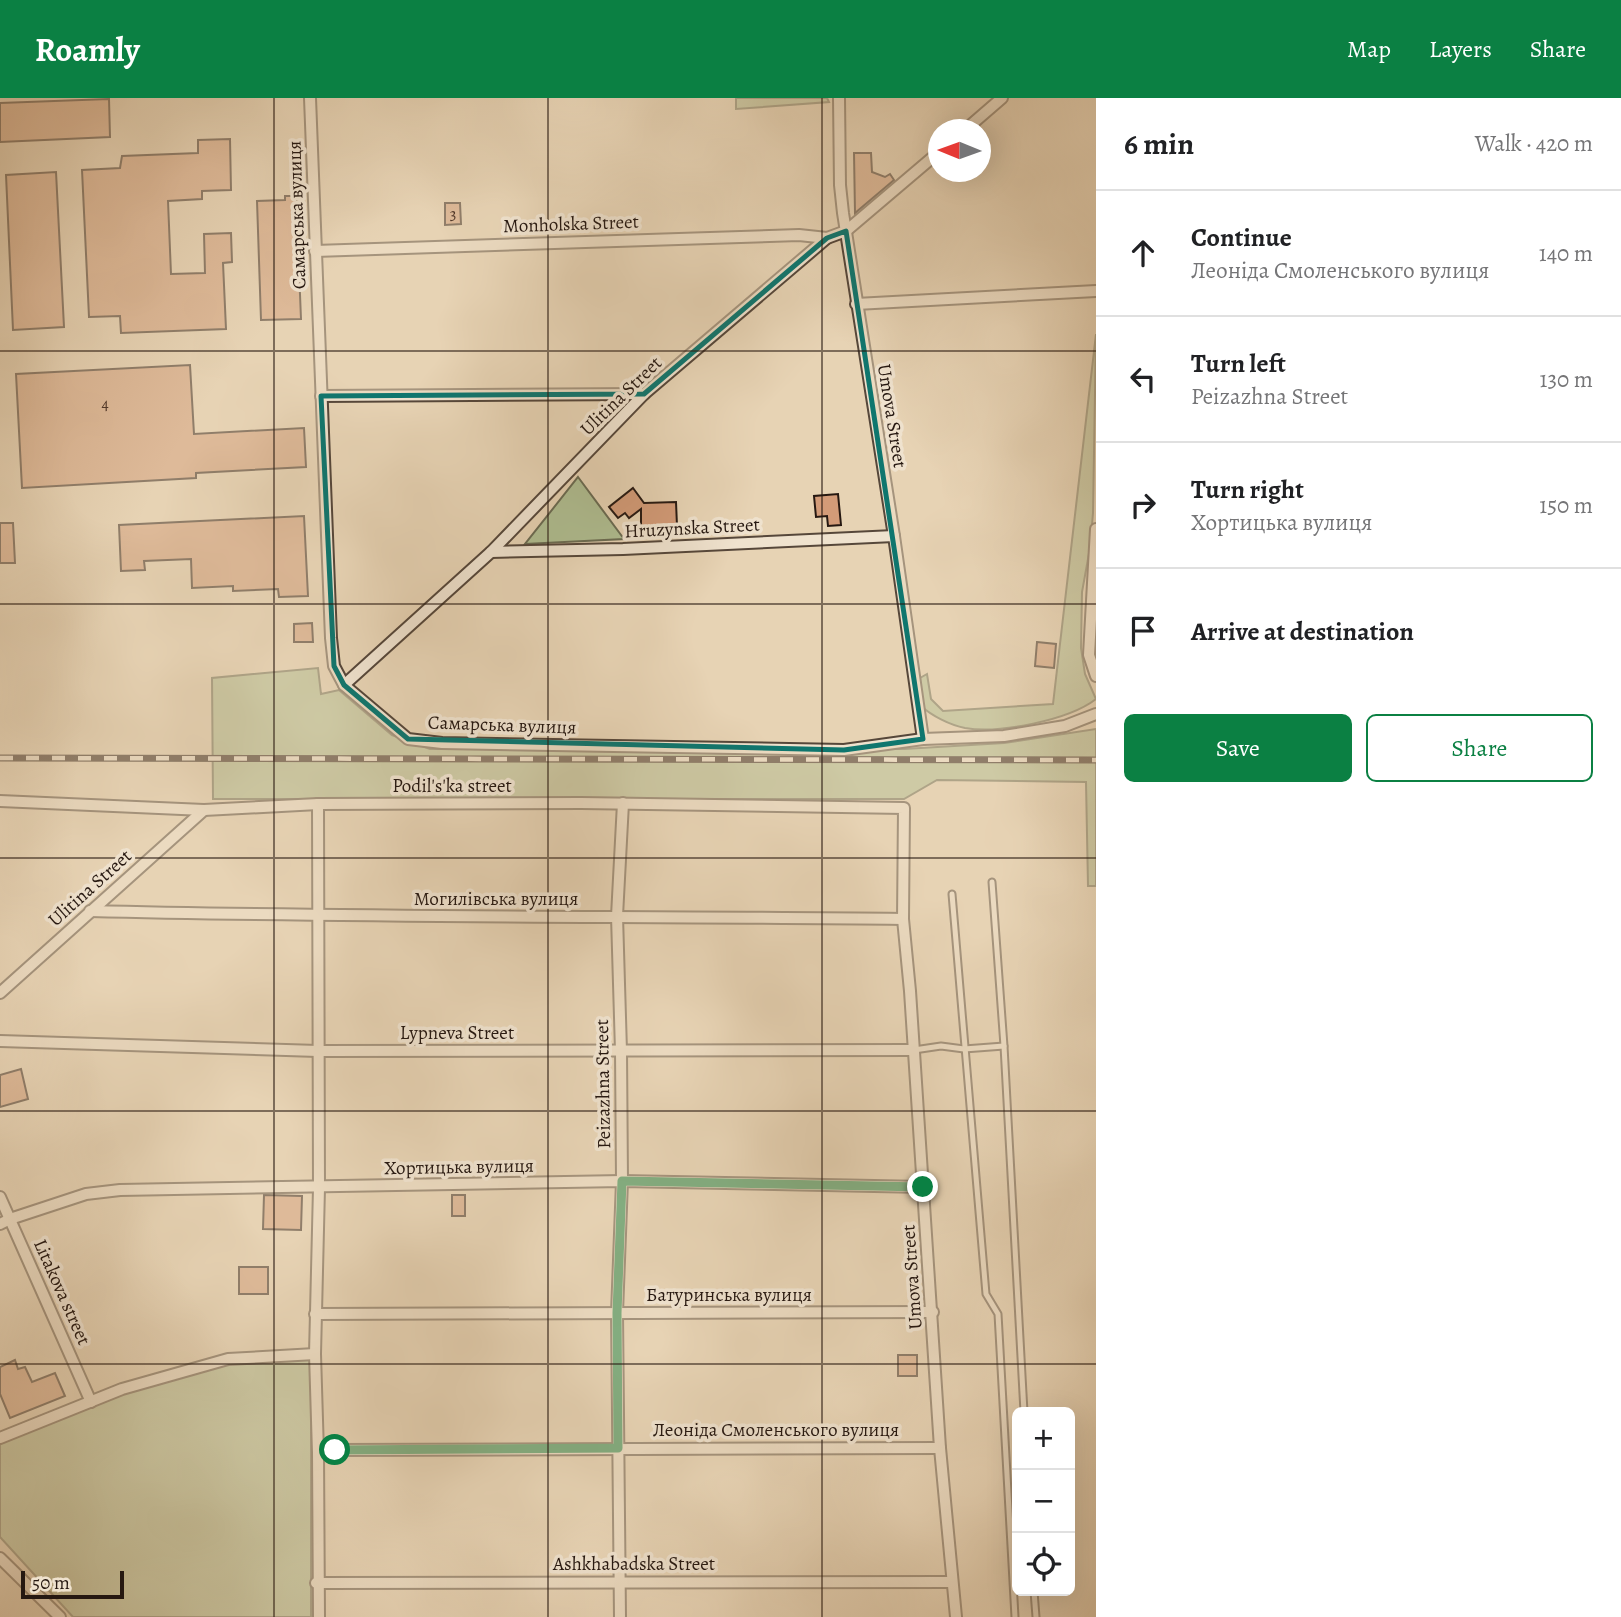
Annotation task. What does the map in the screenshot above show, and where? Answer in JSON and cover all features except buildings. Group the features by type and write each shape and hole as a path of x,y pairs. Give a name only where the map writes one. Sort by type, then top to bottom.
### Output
{"street":[{"name":"Самарська вулиця","path":"310,98 334,666 344,685 408,739 442,743 844,750 923,739 1004,736 1065,726 1096,714"},
{"name":"Umova Street","path":"839,98 840,186 923,739"},
{"path":"978,119 1002,98"},
{"name":"Ulitina Street","path":"344,685 491,552 645,394 827,238 846,231 928,161"},
{"name":"Monholska Street","path":"315,251 799,235 827,238"},
{"path":"856,304 1096,291"},
{"path":"321,396 645,394"},
{"path":"1096,529 1088,655 1096,676"},
{"name":"Hruzynska Street","path":"491,552 623,550 894,536"},
{"name":"Podil's'ka street","path":"0,801 204,810 318,804 623,803 904,808"},
{"name":"Peizazhna Street","path":"620,1617 617,1313 622,1181 617,916 623,803"},
{"path":"318,804 319,1188 315,1314 318,1617"},
{"name":"Umova Street","path":"904,808 903,919 933,1312 940,1448 956,1617"},
{"name":"Ulitina Street","path":"0,993 204,810"},
{"name":"Могилівська вулиця","path":"90,911 319,917 903,919"},
{"name":"Lypneva Street","path":"0,1041 318,1051 914,1050"},
{"name":"Хортицька вулиця","path":"5,1221 86,1194 120,1190 622,1181 923,1187"},
{"name":"Litakova street","path":"0,1197 5,1221 91,1402"},
{"name":"Батуринська вулиця","path":"315,1314 933,1312"},
{"path":"0,1438 122,1389 228,1359 315,1354"},
{"name":"Леоніда Смоленського вулиця","path":"318,1452 940,1448"},
{"path":"0,1558 4,1572 60,1617"},
{"name":"Ashkhabadska Street","path":"317,1583 951,1582"}],"lane":[{"path":"992,882 1024,1407"},
{"path":"952,894 986,1294 998,1314 1015,1617"},
{"path":"914,1050 941,1046 964,1049 1004,1046"},
{"path":"1034,1596 1036,1617"}],"highlighted area":[{"path":"846,231 923,739 844,750 408,739 344,685 334,666 321,396 644,394 827,238"}],"green space":[{"path":"736,98 827,98 829,102 736,109"},
{"path":"1096,334 1093,513 1082,592 1081,648 1085,674 1096,699 1069,713 1033,724 996,729 953,725 921,706 920,678 927,674 931,699 943,711 1053,704"},
{"path":"578,477 624,539 525,544"},
{"path":"318,668 321,694 339,690 392,735 430,749 904,749 1004,743 1096,729 1096,886 1088,886 1086,782 937,780 904,799 213,799 212,678"},
{"path":"311,1358 311,1617 73,1617 0,1537 0,1438 123,1393 228,1362"}],"railway":[{"path":"0,758 1096,760"}],"route":[{"path":"335,1450 618,1448 617,1313 622,1181 923,1187"}]}
